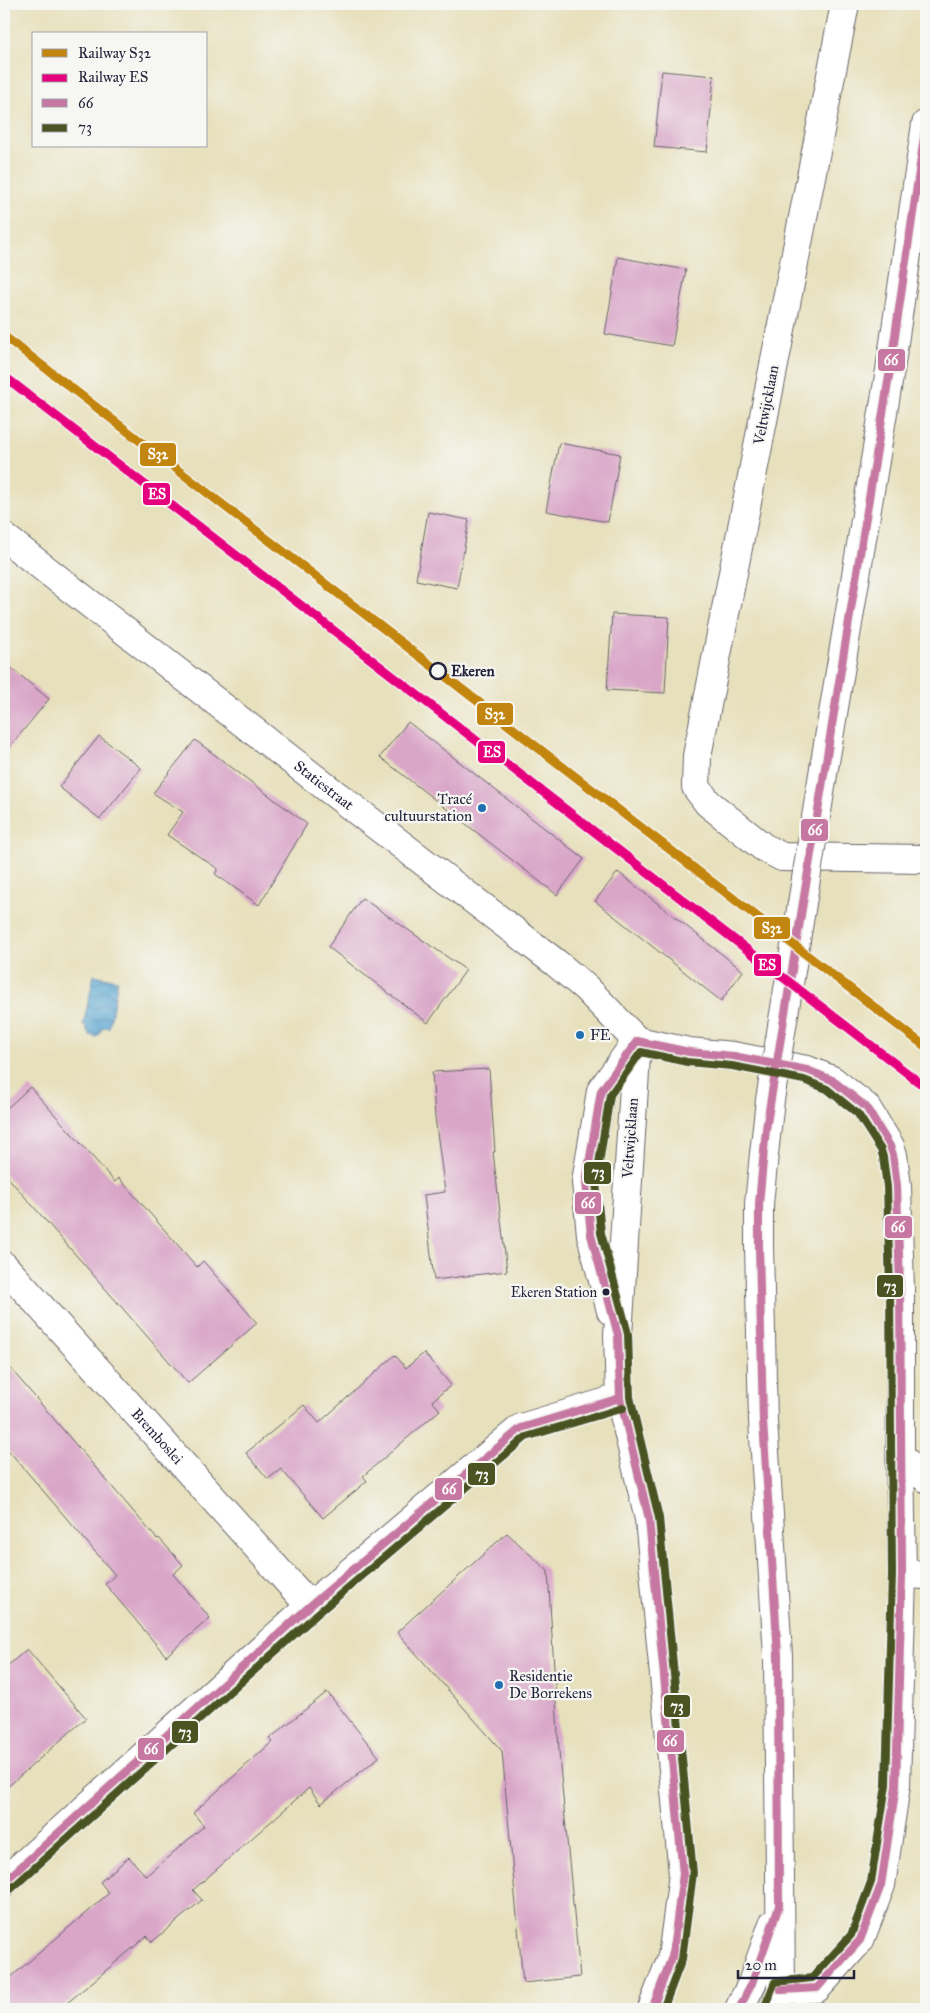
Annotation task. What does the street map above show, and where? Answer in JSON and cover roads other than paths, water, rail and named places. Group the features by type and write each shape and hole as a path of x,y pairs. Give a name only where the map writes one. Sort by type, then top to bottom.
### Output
{"street":[{"name":"Veltwijcklaan","path":"845,4 697,756 696,788 708,804 763,847 782,857 926,859"},
{"path":"637,1041 689,1052 732,1056 807,1070 832,1080 866,1107 890,1146 897,1186 900,1290 900,1457 914,1575 896,1786 882,1885 860,1940 816,1988 777,1999 779,1906 778,1655 763,1421 759,1204 772,1090 825,762 890,370 926,124"},
{"name":"Statiestraat","path":"4,537 556,963 586,988 637,1041"},
{"name":"Veltwijcklaan","path":"618,1335 591,1235 586,1182 601,1092 637,1041"},
{"name":"Veltwijcklaan","path":"637,1041 618,1335 620,1398 649,1519 683,1874 672,1957 652,2009"},
{"name":"Bremboslei","path":"4,1266 310,1606"},
{"path":"4,1882 310,1606 521,1428 620,1398"},
{"path":"900,1457 926,1478"},
{"path":"739,2009 752,1983 779,1906"}],"water":[{"path":"94,975 118,980 109,1028 103,1027 96,1037 90,1035 86,1029 87,1026 83,1025"}],"rail line":[{"name":"S32","path":"4,336 926,1047"},
{"name":"ES","path":"4,376 920,1083"}],"place":[{"name":"Ekeren","path":"438,671"},
{"name":"Tracé cultuurstation","path":"482,808"},
{"name":"FE","path":"580,1035"},
{"name":"Ekeren Station","path":"606,1292"},
{"name":"Residentie De Borrekens","path":"499,1685"}]}
